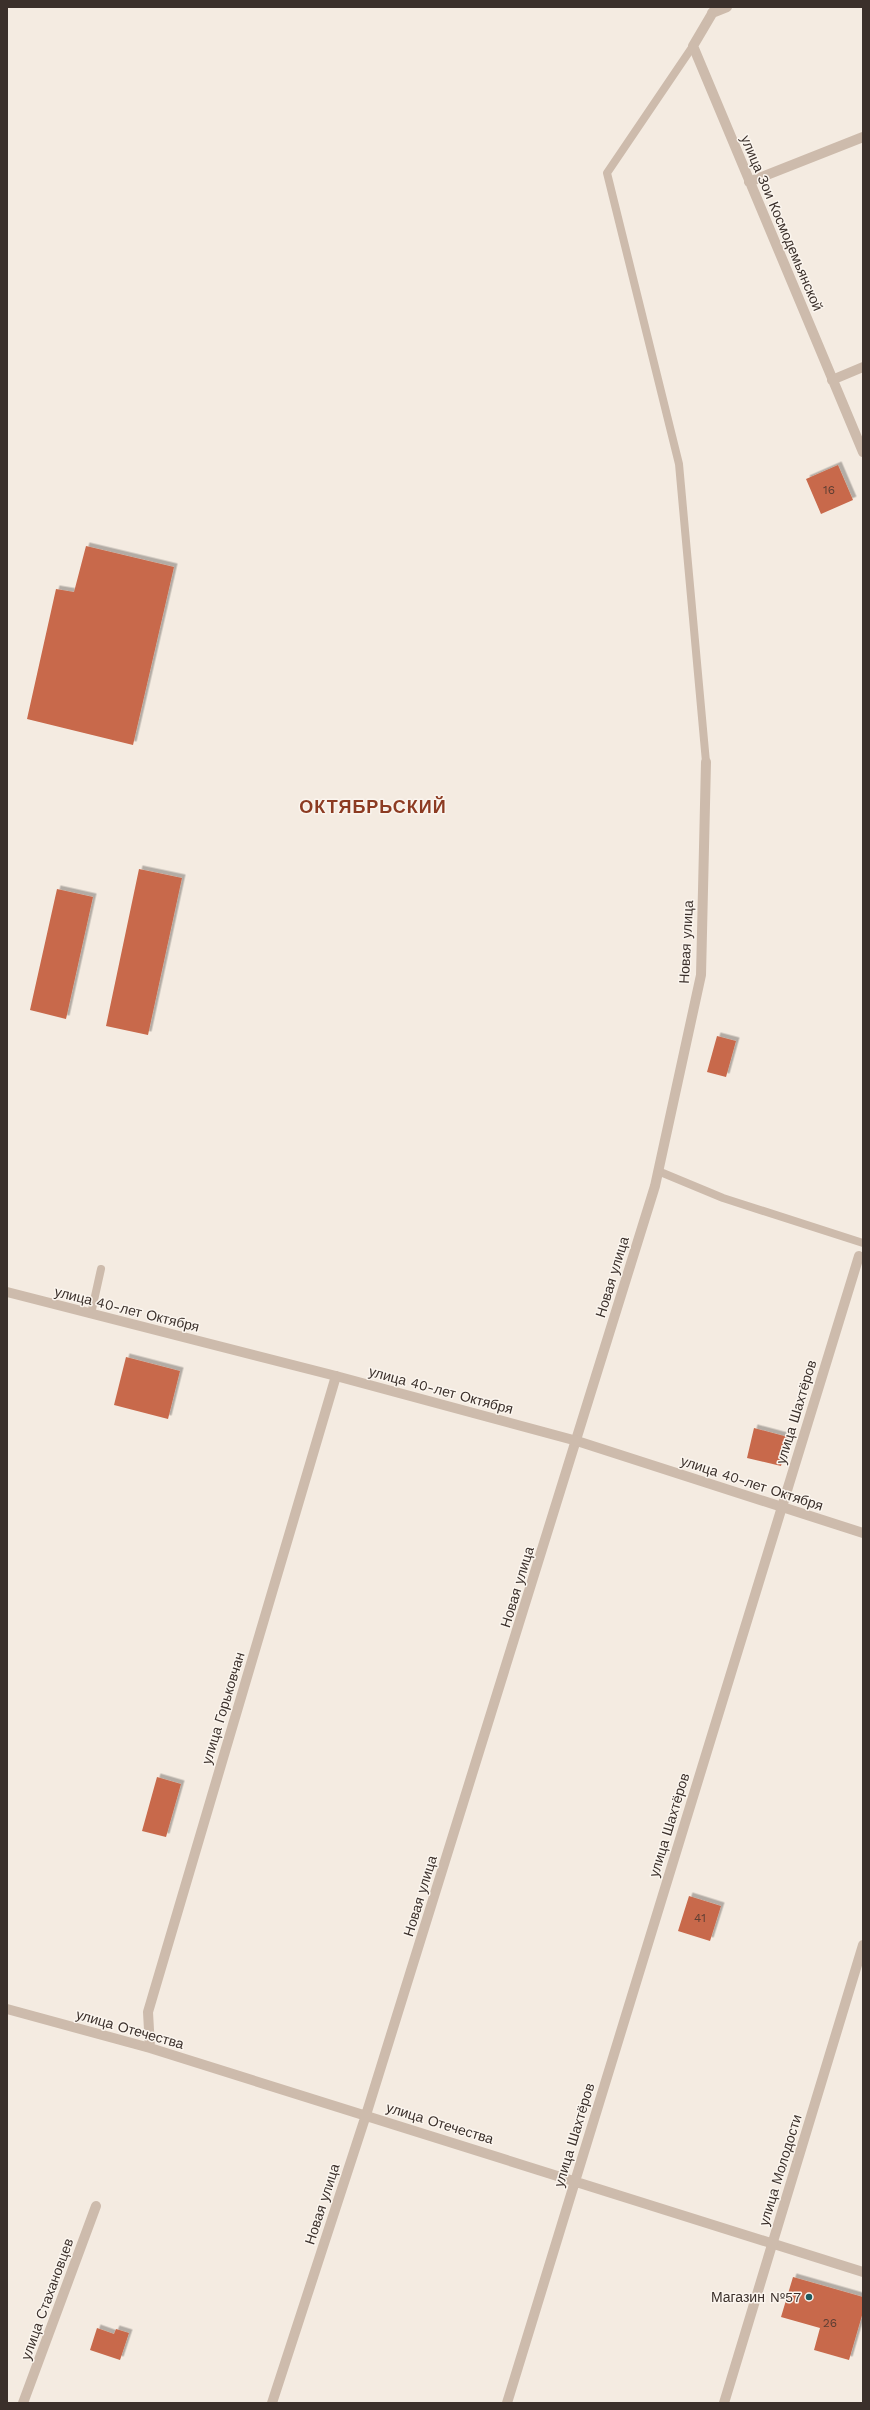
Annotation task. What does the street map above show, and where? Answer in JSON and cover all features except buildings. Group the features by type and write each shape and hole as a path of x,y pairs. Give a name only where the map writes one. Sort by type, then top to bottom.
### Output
{"street":[{"path":"693,46 714,10 727,7"},
{"name":"улица Зои Космодемьянской","path":"693,46 863,452"},
{"path":"750,182 863,137"},
{"path":"832,380 863,367"},
{"name":"Новая улица","path":"272,2403 366,2115 577,1441 658,1171 701,975 706,762"},
{"name":"улица Шахтёров","path":"507,2403 859,1256"},
{"name":"улица 40-лет Октября","path":"7,1292 336,1376 577,1441 863,1533"},
{"name":"улица Горьковчан","path":"150,2048 148,2012 336,1376"},
{"name":"улица Молодости","path":"724,2403 863,1946"},
{"name":"улица Отечества","path":"7,2009 150,2048 575,2180 863,2272"},
{"name":"улица Стахановцев","path":"23,2403 96,2206"}],"lane":[{"path":"693,46 607,173 679,464 706,762"},
{"path":"658,1171 723,1198 863,1242 859,1256"},
{"path":"91,1314 101,1269"}],"place":[{"name":"Магазин №57","path":"809,2297"}],"district":[{"name":"ОКТЯБРЬСКИЙ","path":"373,806"}]}
